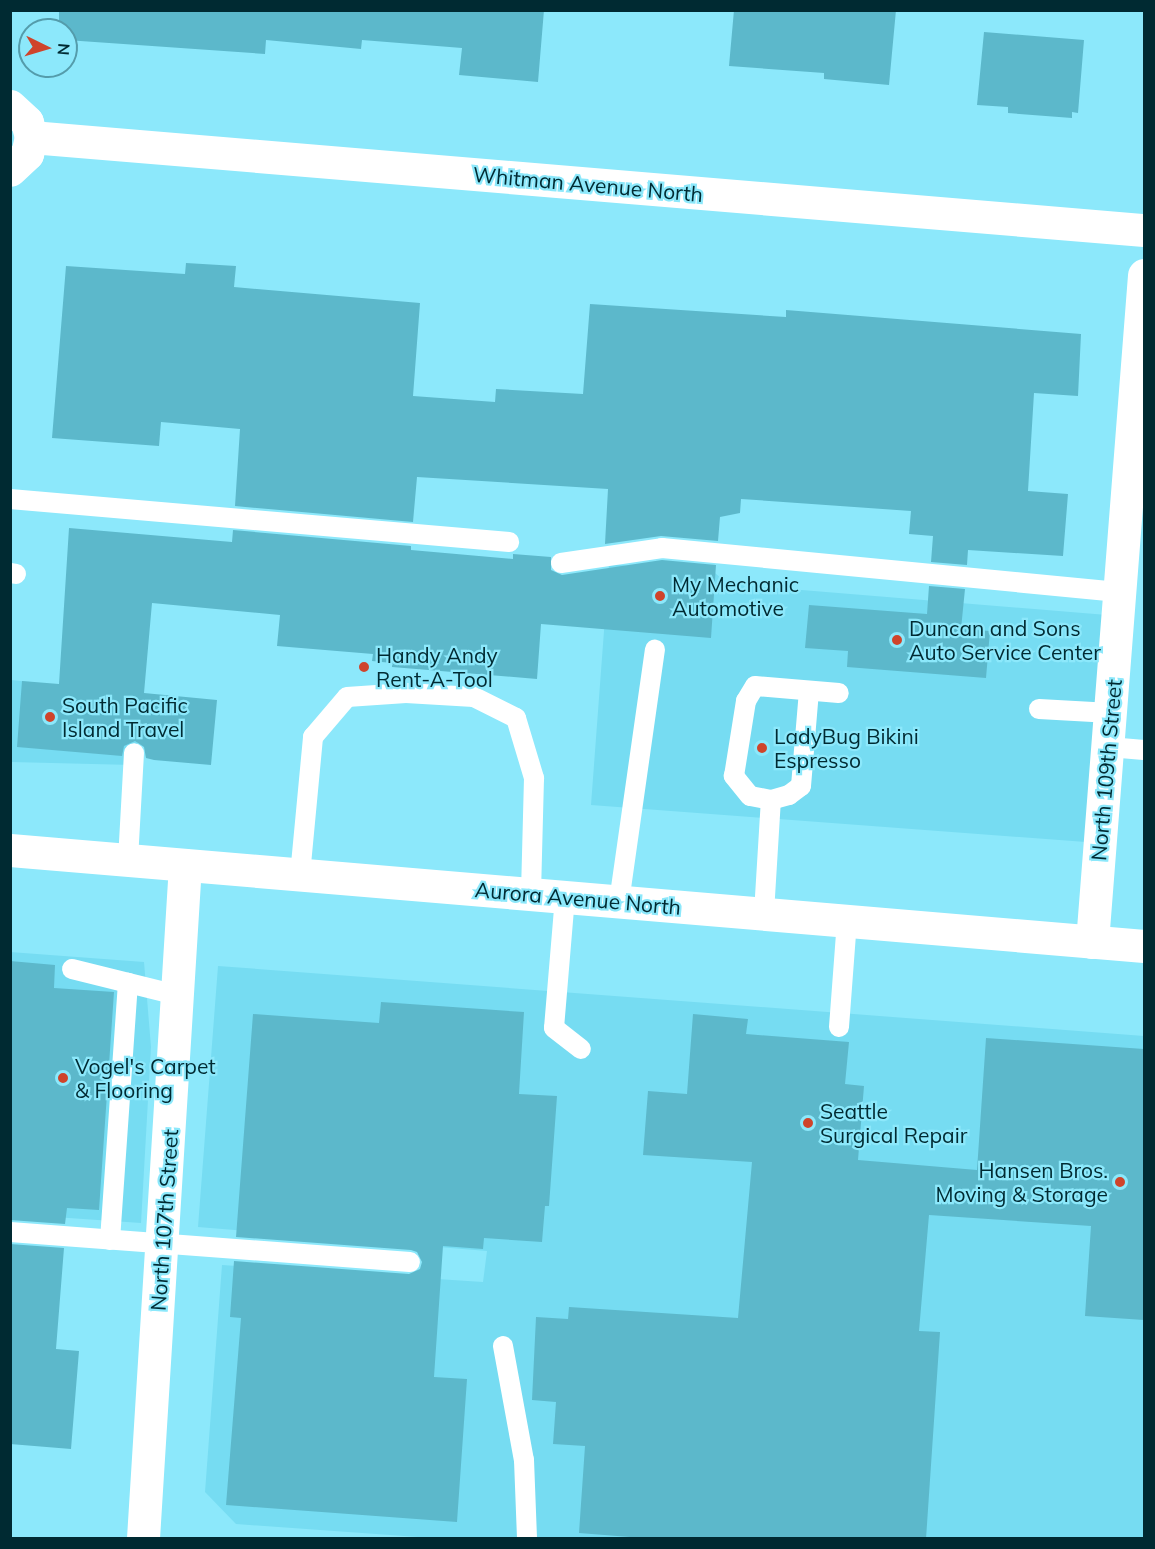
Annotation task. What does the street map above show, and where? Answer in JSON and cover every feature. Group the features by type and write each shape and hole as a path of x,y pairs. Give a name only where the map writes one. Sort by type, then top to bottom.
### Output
{"main road":[{"path":"10,106 27,122 31,137 27,154 10,170"},
{"name":"Whitman Avenue North","path":"31,137 1144,230"},
{"name":"North 109th Street","path":"1092,942 1144,275"},
{"name":"Aurora Avenue North","path":"10,850 1144,946"},
{"name":"North 107th Street","path":"143,1539 185,865"}],"lane":[{"path":"10,498 509,542"},
{"path":"561,562 662,548 1121,592"},
{"path":"619,902 655,650"},
{"path":"809,691 801,786 789,795 771,800 750,796 734,776 746,701 755,686 839,693"},
{"path":"300,875 313,737 347,697 406,693 474,697 516,718 534,778 531,895"},
{"path":"1039,709 1111,713"},
{"path":"1109,747 1144,750"},
{"path":"128,860 134,753"},
{"path":"764,913 771,800"},
{"path":"565,897 554,1028 581,1049"},
{"path":"839,1027 847,921"},
{"path":"72,969 177,995"},
{"path":"110,1240 128,983"},
{"path":"10,1232 410,1262"},
{"path":"503,1346 524,1460 527,1539"}],"shaded area":[{"path":"609,564 715,573 728,584 1107,615 1086,842 591,805"},
{"path":"11,680 147,694 133,765 11,762"},
{"path":"10,952 144,962 151,1047 141,1223 11,1214"},
{"path":"218,966 1144,1036 1144,1538 432,1538 236,1524 205,1492 222,1265 483,1282 487,1251 198,1227"}],"building":[{"path":"59,10 544,10 538,82 459,75 462,48 362,40 361,49 266,40 265,54 78,41 78,18 59,18"},
{"path":"734,10 896,10 889,85 824,79 824,73 729,66"},
{"path":"984,32 1084,40 1078,113 1072,112 1072,118 1008,113 1008,107 977,105"},
{"path":"186,263 236,266 234,287 420,303 413,396 495,402 496,389 583,394 590,304 786,317 786,310 1081,334 1078,396 1034,393 1028,491 1068,494 1063,556 968,550 967,565 931,562 933,536 909,534 911,511 741,499 740,513 720,517 718,541 661,536 605,544 608,489 417,477 413,522 235,506 240,429 161,422 159,446 52,438 66,266 185,274"},
{"path":"69,528 232,542 233,530 411,546 411,550 513,559 513,554 551,557 551,570 562,575 662,560 716,565 711,638 541,624 537,679 392,667 392,663 372,661 373,654 277,646 280,615 152,603 144,693 217,700 211,765 146,758 144,747 135,741 124,746 122,756 17,747 22,681 59,684"},
{"name":"Duncan and Sons Auto Service Center","path":"929,586 965,589 961,629 990,631 986,678 847,667 848,651 805,648 809,605 927,614"},
{"name":"Vogel's Carpet & Flooring","path":"10,961 55,965 54,988 114,992 99,1210 67,1208 65,1224 10,1220"},
{"path":"381,1002 524,1012 519,1094 557,1096 549,1206 545,1206 542,1242 484,1238 483,1249 443,1246 434,1377 467,1379 457,1522 226,1505 241,1318 230,1317 234,1261 409,1274 420,1269 422,1262 417,1252 411,1250 236,1237 253,1014 379,1023"},
{"path":"693,1014 748,1019 746,1034 849,1042 845,1084 864,1086 858,1160 977,1170 986,1038 1144,1049 1144,1320 1085,1316 1091,1226 929,1215 919,1331 940,1332 926,1539 655,1539 579,1533 585,1446 553,1444 556,1402 532,1400 536,1317 568,1319 569,1307 738,1318 752,1162 643,1155 648,1091 687,1094"},
{"path":"10,1244 64,1248 56,1349 79,1351 71,1449 10,1444"}],"place":[{"name":"My Mechanic Automotive","path":"660,596"},
{"name":"Duncan and Sons Auto Service Center","path":"897,640"},
{"name":"Handy Andy Rent-A-Tool","path":"364,667"},
{"name":"South Pacific Island Travel","path":"50,717"},
{"name":"LadyBug Bikini Espresso","path":"762,748"},
{"name":"Vogel's Carpet & Flooring","path":"63,1078"},
{"name":"Seattle Surgical Repair","path":"808,1123"},
{"name":"Hansen Bros. Moving & Storage","path":"1120,1182"}]}
